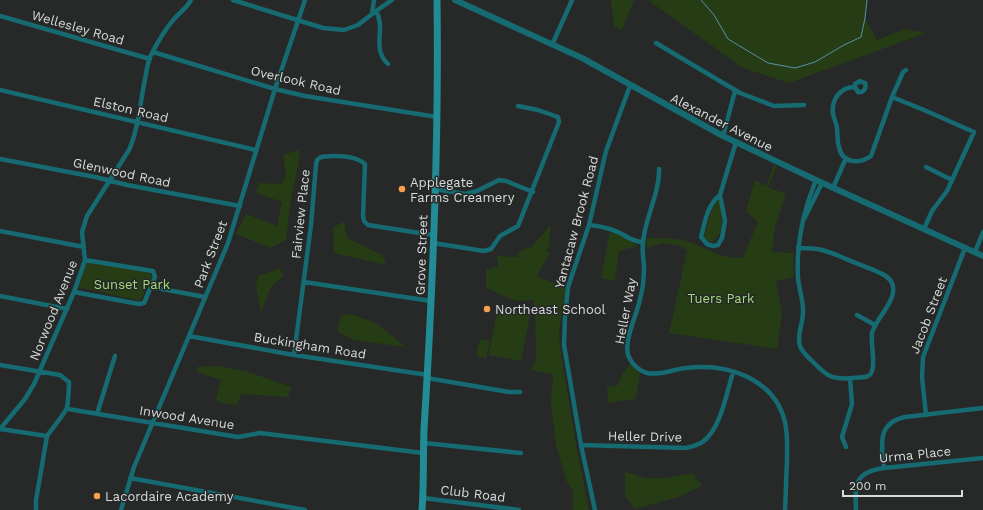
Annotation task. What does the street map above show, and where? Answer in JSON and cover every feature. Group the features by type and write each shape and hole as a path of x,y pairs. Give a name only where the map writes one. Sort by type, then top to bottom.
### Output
{"main road":[{"name":"Grove Street","path":"422,510 423,453 428,376 435,189 437,117 437,0"}],"street":[{"name":"Norwood Avenue","path":"0,430 25,399 40,371 74,292 85,260 82,232 87,216 129,150 137,130 150,59 160,36 184,10 191,0"},
{"path":"233,0 323,28 344,30 358,25 392,0"},
{"name":"Park Street","path":"121,510 130,478 152,423 228,243 275,89 305,0"},
{"path":"374,0 374,12 380,18 380,50 382,56 388,64"},
{"name":"Alexander Avenue","path":"455,0 582,58 630,86 723,136 983,256"},
{"path":"552,45 572,0"},
{"name":"Wellesley Road","path":"0,16 150,59"},
{"path":"656,43 735,91 774,106 804,105"},
{"name":"Overlook Road","path":"153,52 275,89 305,96 437,117"},
{"path":"855,87 846,88 835,98 833,116 837,124 839,148 841,153 846,158 856,162 871,156 892,97 903,72 906,70"},
{"name":"Yantacaw Brook Road","path":"595,510 581,445 564,345 565,316 568,287 589,225 606,151 630,86"},
{"name":"Elston Road","path":"0,90 256,150"},
{"path":"723,136 735,91"},
{"path":"892,97 974,132 945,195 932,211 924,230"},
{"path":"433,243 484,251 491,249 500,236 518,226 533,192 559,122 558,117 538,110 518,106"},
{"path":"720,195 713,200 708,211 701,237 706,244 713,246 718,245 722,238 725,221 720,195 736,142"},
{"name":"Fairview Place","path":"294,355 312,225 317,160 321,157 341,157 357,159 365,164 363,216 364,221 368,225 433,235"},
{"path":"833,188 846,158"},
{"name":"Glenwood Road","path":"0,159 240,206"},
{"path":"926,167 952,180"},
{"name":"Heller Way","path":"659,168 659,177 646,224 643,242 643,280 640,300 627,344 630,360 640,370 646,373 653,374 698,367 716,368 750,378 762,386 777,403 783,416 787,437 785,510"},
{"path":"435,189 465,194 477,191 499,180 506,181 533,192"},
{"path":"798,248 822,250 882,274 889,279 892,285 892,295 875,325 871,338 873,371 868,376 840,379 828,376 803,352 800,346 799,340 804,310 798,280 798,248 804,212 816,180"},
{"path":"803,223 822,183"},
{"path":"589,225 620,232 636,242 643,242"},
{"path":"0,231 84,247"},
{"path":"975,252 983,232"},
{"name":"Jacob Street","path":"926,415 922,376 923,357 965,248"},
{"path":"74,292 144,304 155,277 153,271 85,260"},
{"path":"304,282 431,301"},
{"path":"151,287 205,297"},
{"path":"0,296 67,308"},
{"path":"857,315 875,325"},
{"name":"Buckingham Road","path":"189,336 294,355 428,376 509,392 520,392"},
{"path":"97,414 115,356"},
{"path":"0,365 60,375 69,382 68,409 46,436 36,500 36,510"},
{"name":"Heller Drive","path":"581,445 686,448 701,443 711,435 718,421 733,372"},
{"path":"846,447 842,437 852,404 850,378"},
{"path":"884,468 881,445 882,437 884,431 893,421 898,418 983,408"},
{"name":"Inwood Avenue","path":"68,409 238,437 260,433 423,453"},
{"path":"0,430 46,436"},
{"path":"424,443 521,453"},
{"name":"Urma Place","path":"856,510 855,492 859,480 863,475 877,469 983,458"},
{"path":"130,478 305,510"},
{"name":"Club Road","path":"423,498 519,510"}],"green space":[{"path":"611,0 634,0 622,30 614,26"},
{"path":"648,0 867,0 865,18 877,40 904,29 926,33 789,83 743,68"},
{"path":"299,150 299,161 291,199 286,240 271,248 236,234 246,214 277,226 282,202 256,193 259,183 281,184 286,176 283,155"},
{"name":"Tuers Park","path":"774,165 777,166 768,187 786,193 775,227 772,252 793,253 794,277 776,281 782,313 777,349 669,333 687,251 681,246 662,243 646,248 647,238 668,238 685,241 722,256 736,258 743,257 758,222 746,211 755,180 766,186"},
{"path":"716,200 719,201 722,224 716,239 711,242 706,240 704,237"},
{"path":"344,222 347,238 383,256 386,265 334,253 333,227"},
{"path":"551,224 549,247 546,251 550,252 538,274 538,277 566,288 559,335 576,445 589,510 573,510 573,491 567,482 556,445 551,404 553,374 531,370 536,360 535,314 533,300 516,301 486,288 486,269 494,269 494,267 498,267 498,260 496,256 518,257 522,259 517,253 528,247 531,248"},
{"path":"610,231 624,237 638,246 619,251 615,281 601,278"},
{"name":"Sunset Park","path":"86,262 149,272 152,277 140,301 78,287"},
{"path":"280,268 283,276 271,287 261,312 256,287 258,276"},
{"path":"498,305 531,311 521,361 489,355"},
{"path":"351,314 376,323 406,347 353,340 337,331 341,315"},
{"path":"480,339 490,341 486,358 476,356"},
{"path":"630,364 640,374 636,399 608,403 607,387 618,385 622,374"},
{"path":"218,366 246,371 291,387 288,397 241,394 237,405 220,403 216,400 221,380 197,372 197,367"},
{"path":"625,472 646,478 665,478 693,473 702,486 678,497 635,509 625,496"}],"waterway":[{"path":"701,0 714,15 728,39 768,63 795,68 815,62 861,37 867,0"}],"place":[{"name":"Applegate Farms Creamery","path":"402,189"},
{"name":"Northeast School","path":"487,309"},
{"name":"Lacordaire Academy","path":"97,496"}]}
